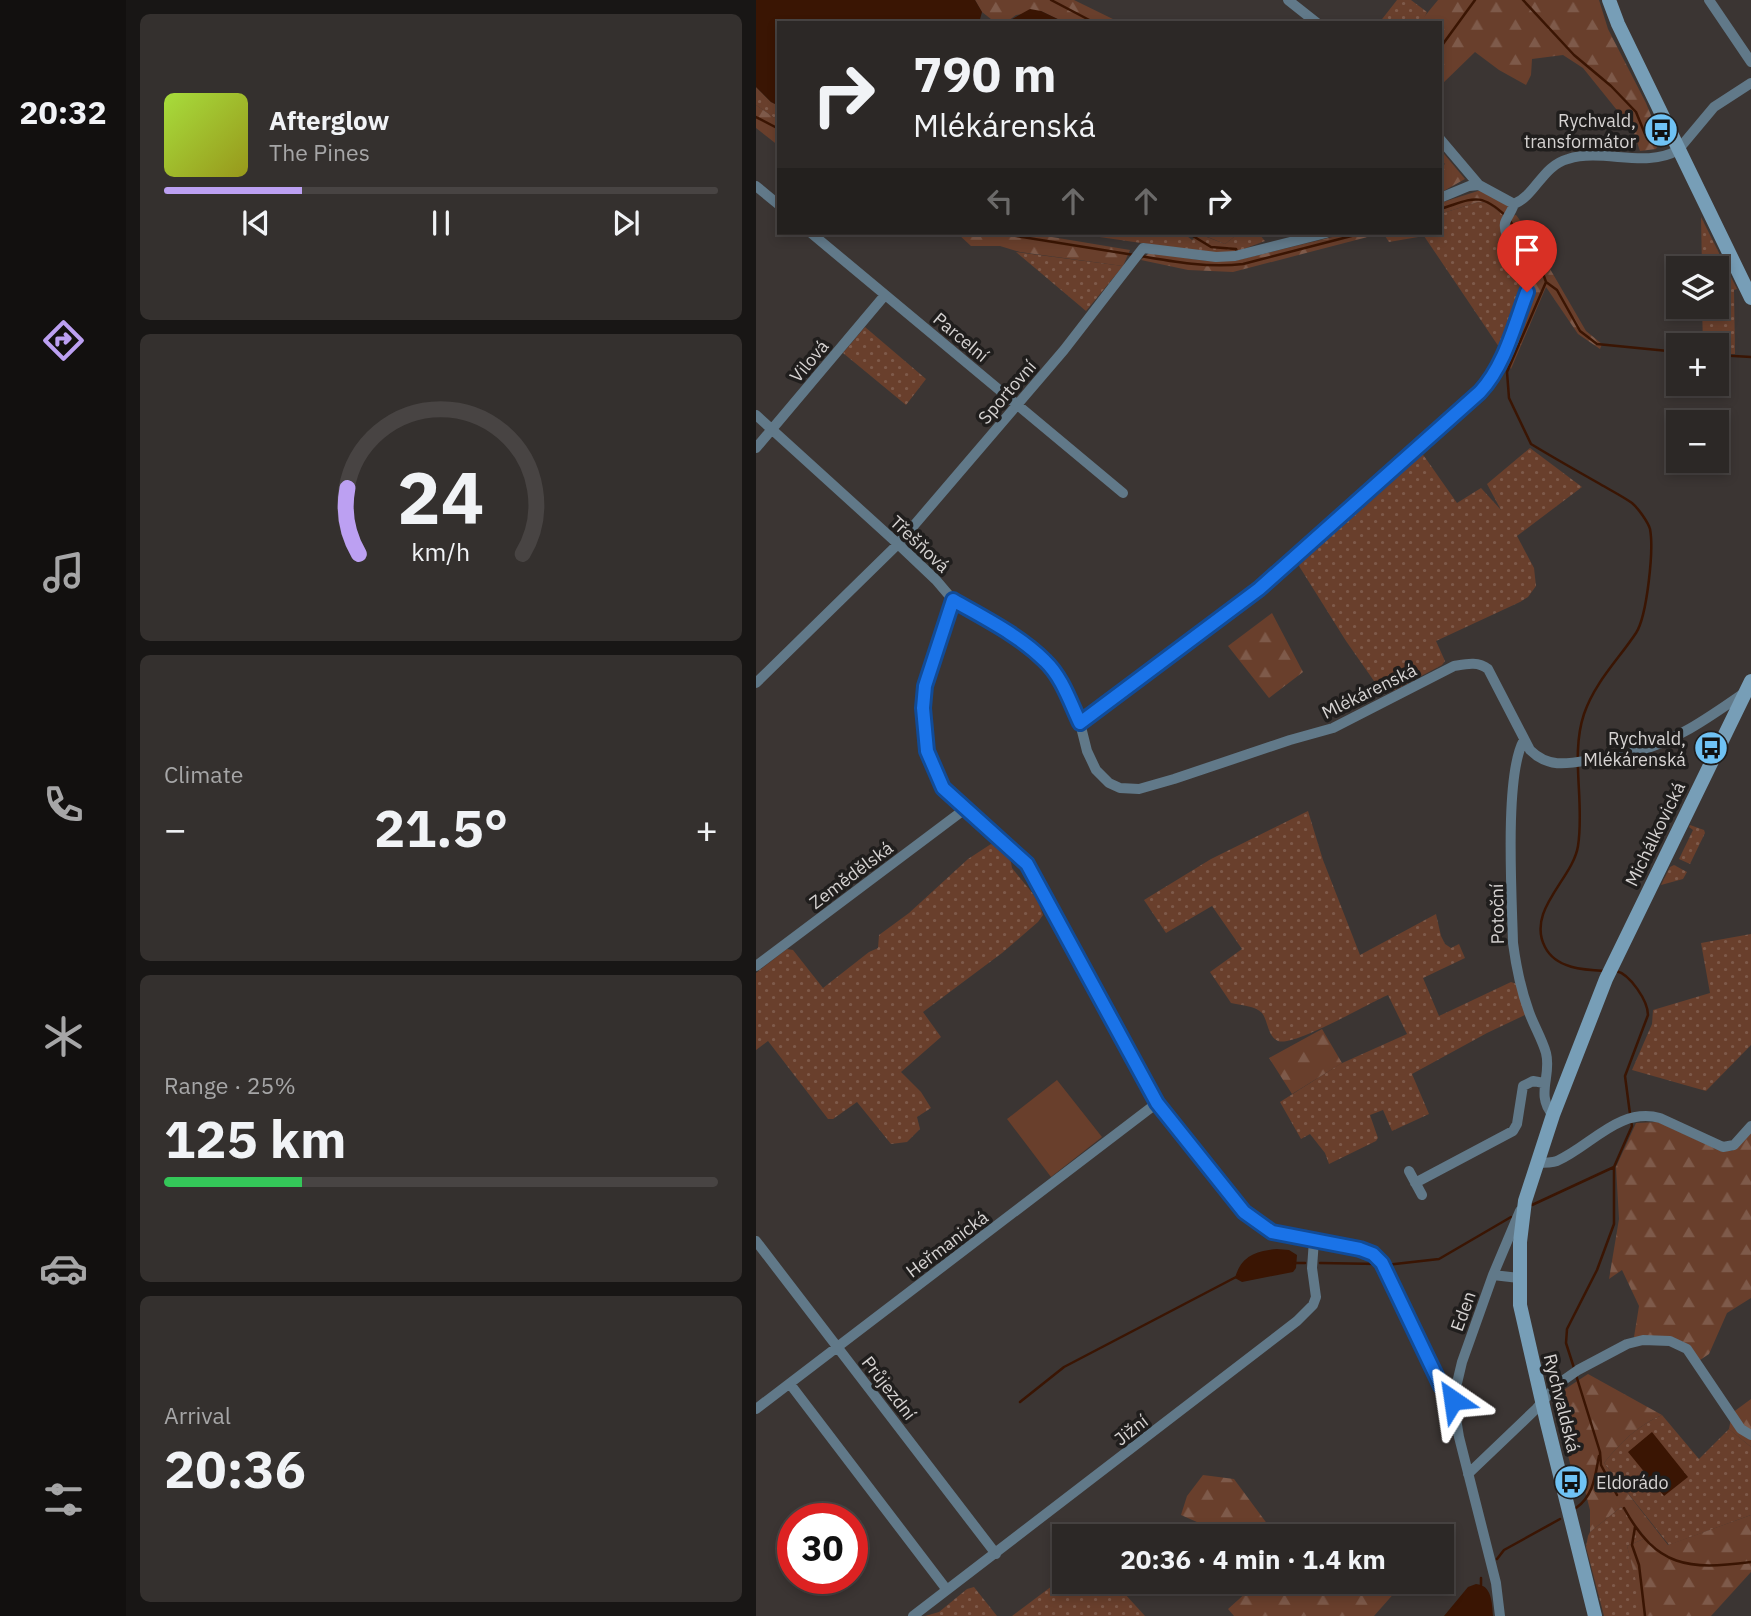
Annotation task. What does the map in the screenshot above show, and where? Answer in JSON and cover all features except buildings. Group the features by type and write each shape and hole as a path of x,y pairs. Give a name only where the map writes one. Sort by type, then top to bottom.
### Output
{"street":[{"path":"1288,0 1314,21"},
{"path":"1609,0 1678,150 1751,298"},
{"path":"1709,0 1751,62"},
{"path":"1080,723 1259,589 1490,382 1527,292 1529,279 1524,258 1506,234 1511,212 1550,167 1569,158 1583,156 1643,158 1671,154 1678,150 1714,107 1751,83"},
{"path":"1442,141 1479,185 1511,212"},
{"path":"1442,197 1469,186 1479,185"},
{"path":"756,186 777,203"},
{"name":"Parcelní","path":"813,235 1123,493"},
{"name":"Sportovní","path":"756,683 898,544 1064,351 1143,248 1216,257 1235,256 1318,235"},
{"name":"Vilová","path":"756,447 886,295"},
{"name":"Třešňová","path":"756,415 898,544 953,600"},
{"path":"953,600 925,686 923,729 933,770 943,788 1027,864 1157,1103 1244,1212 1272,1232 1360,1249 1373,1254 1385,1267 1441,1386 1453,1400"},
{"name":"Mlékárenská","path":"953,600 1017,639 1045,661 1063,686 1080,723 1087,751 1102,777 1120,788 1139,789 1334,728 1454,666 1478,664 1488,669 1524,740 1538,758 1547,763 1570,764 1636,752 1685,730 1749,689"},
{"name":"Michálkovická","path":"1519,1278 1525,1201 1553,1115 1609,972 1749,689"},
{"name":"Potoční","path":"1524,740 1520,748 1513,791 1513,943 1516,968 1546,1053 1545,1105 1553,1115"},
{"name":"Zemědělská","path":"756,966 965,809"},
{"path":"1415,1183 1513,1131 1517,1124 1523,1086 1533,1081 1544,1083"},
{"name":"Heřmanická","path":"756,1409 1157,1103"},
{"path":"1536,1163 1555,1162 1625,1119 1636,1117 1660,1118 1723,1147 1734,1145 1751,1126"},
{"path":"1409,1171 1422,1195"},
{"name":"Eden","path":"1500,1616 1494,1574 1459,1437 1453,1400 1462,1362 1493,1275 1525,1201"},
{"name":"Jižní","path":"914,1616 1297,1321 1314,1305 1316,1297 1312,1268 1314,1240"},
{"name":"Průjezdní","path":"756,1241 996,1554"},
{"path":"1493,1275 1519,1278"},
{"name":"Rychvaldská","path":"1519,1278 1525,1332 1595,1616"},
{"path":"1468,1474 1558,1384 1627,1344 1643,1340 1670,1341 1687,1349 1741,1429 1751,1435"},
{"path":"790,1384 947,1590"}],"green space":[{"path":"975,0 1074,0 1117,21 1062,21 1041,11 1016,15 1008,21 993,21 982,12"},
{"path":"1397,0 1411,0 1427,12 1422,21 1381,21"},
{"path":"1438,0 1599,0 1608,29 1646,103 1661,140 1656,149 1640,151 1633,130 1583,68 1563,55 1532,59 1531,75 1526,85 1475,52 1442,84 1442,21 1421,21"},
{"path":"756,87 777,105 777,120 756,105"},
{"path":"756,105 777,120 777,144 756,128"},
{"path":"1442,151 1465,179 1442,192 1442,166 1445,164 1442,161"},
{"path":"1481,190 1508,205 1506,217 1487,203 1478,202 1442,213 1442,202"},
{"path":"1478,202 1487,203 1506,217 1524,267 1523,292 1501,350 1424,236 1389,242 1384,235 1442,235 1442,213"},
{"path":"1516,215 1541,248 1555,260 1546,262 1586,331 1602,344 1600,349 1578,334 1546,287 1511,369 1504,359 1531,280 1508,231 1511,216"},
{"path":"1701,217 1720,256 1702,256"},
{"path":"959,235 1040,235 1130,250 1123,266 1020,252 1000,246 971,246"},
{"path":"1086,235 1186,235 1192,240 1202,235 1225,244 1236,235 1260,235 1265,241 1233,253 1210,253"},
{"path":"1203,235 1236,235 1225,244"},
{"path":"1341,235 1375,235 1233,272 1188,270 1141,260 1149,253 1207,261 1234,261"},
{"path":"1016,252 1123,266 1086,311"},
{"path":"1729,273 1737,289 1734,290 1735,354 1729,354 1729,333 1703,333 1702,319 1729,319"},
{"path":"865,327 926,379 906,405 843,353"},
{"path":"1530,448 1582,487 1517,536 1534,568 1536,586 1528,597 1520,602 1436,641 1445,661 1442,665 1395,690 1381,691 1299,566 1306,551 1328,535 1334,526 1419,451 1457,503 1481,488 1501,510 1487,484"},
{"path":"1272,613 1303,672 1269,698 1228,646"},
{"path":"1308,811 1323,860 1360,955 1436,914 1445,944 1451,948 1459,944 1465,958 1423,978 1439,1016 1511,982 1517,984 1527,1014 1412,1074 1429,1114 1392,1131 1383,1110 1370,1115 1378,1138 1376,1141 1329,1164 1325,1153 1310,1134 1301,1139 1280,1102 1340,1064 1407,1034 1388,995 1315,1031 1287,1041 1278,1041 1272,1036 1262,1013 1252,1007 1231,1003 1210,972 1242,949 1212,906 1166,933 1144,900 1211,859"},
{"path":"1690,825 1704,830 1705,833 1690,864 1679,859 1693,830"},
{"path":"991,844 1000,847 1010,857 1012,868 1038,900 1043,915 1002,953 923,1012 941,1037 901,1072 921,1092 931,1108 917,1117 920,1129 907,1142 891,1144 857,1102 833,1119 828,1119 768,1041 756,1050 756,973 787,949 793,950 823,988 878,948 879,935 909,913 968,859"},
{"path":"1674,865 1687,872 1683,879 1661,885 1670,867"},
{"path":"1751,934 1751,1045 1706,1091 1632,1070 1652,1024 1653,1010 1710,993 1701,943"},
{"path":"1322,1029 1342,1063 1292,1094 1269,1058"},
{"path":"1057,1080 1102,1137 1051,1177 1007,1119"},
{"path":"1658,1122 1721,1151 1732,1151 1751,1130 1751,1298 1727,1313 1709,1354 1697,1362 1672,1337 1634,1337 1639,1306 1622,1270 1609,1279 1619,1219 1616,1167 1636,1123"},
{"path":"1588,1374 1662,1415 1630,1435 1604,1463 1668,1545 1751,1515 1751,1572 1711,1616 1638,1616 1637,1585 1627,1546 1646,1538 1621,1507 1590,1532 1590,1510 1583,1483 1572,1471 1553,1397"},
{"path":"1751,1399 1751,1447 1729,1429 1732,1413"},
{"path":"1662,1415 1699,1459 1729,1429 1751,1447 1751,1515 1669,1545 1604,1463 1630,1435"},
{"path":"1203,1475 1234,1479 1267,1524 1201,1524 1181,1515 1187,1496"},
{"path":"1621,1507 1646,1538 1627,1546 1638,1585 1638,1616 1604,1616 1586,1547 1590,1532"},
{"path":"1052,1586 1052,1594 1125,1594 1145,1616 1012,1616"},
{"path":"974,1587 997,1616 925,1616 939,1612 967,1589"},
{"path":"1245,1594 1393,1594 1374,1616 1234,1616 1228,1609"}],"shaded area":[{"path":"756,0 975,0 982,12 980,21 777,21 777,105 756,87"},
{"path":"1030,9 1062,21 1009,21"},
{"path":"1277,1249 1289,1250 1297,1255 1293,1272 1242,1282 1235,1278 1241,1264 1250,1256"},
{"path":"1652,1432 1688,1477 1664,1496 1628,1452"},
{"path":"1476,1584 1488,1591 1493,1616 1444,1616 1468,1587"}],"waterway":[{"path":"1051,0 1091,21"},
{"path":"1442,45 1475,0"},
{"path":"1523,0 1574,55 1611,86 1636,112 1645,134"},
{"path":"756,117 777,128"},
{"path":"1442,208 1475,199 1489,203 1506,216"},
{"path":"1510,221 1539,262 1546,282 1507,372 1509,398 1531,444 1632,503 1650,529 1650,567 1640,625 1601,681 1584,714 1578,746 1578,846 1568,871 1552,895 1541,920 1545,947 1556,960 1572,967 1606,971"},
{"path":"1010,235 1134,255"},
{"path":"1191,235 1211,247 1236,249 1237,252"},
{"path":"1141,256 1204,265 1243,264 1355,235"},
{"path":"1546,282 1557,290 1580,331 1597,344 1666,351"},
{"path":"1729,356 1751,357"},
{"path":"1616,971 1627,977 1637,989 1648,1015 1625,1076 1630,1114"},
{"path":"1574,1368 1566,1343 1567,1329 1597,1270 1614,1224 1614,1167 1632,1126 1631,1121"},
{"path":"1532,1205 1614,1167"},
{"path":"1386,1265 1439,1259 1511,1217"},
{"path":"1294,1263 1305,1263"},
{"path":"1320,1263 1379,1264"},
{"path":"1020,1402 1064,1367 1238,1276"},
{"path":"1576,1375 1600,1452 1601,1465 1617,1495"},
{"path":"1576,1508 1590,1491 1599,1456"},
{"path":"1624,1508 1649,1543 1662,1554 1676,1560 1709,1565 1751,1562"},
{"path":"1497,1559 1504,1550 1560,1519"},
{"path":"1635,1527 1632,1545 1639,1565 1645,1616"},
{"path":"1481,1578 1481,1585"}],"place":[{"name":"Rychvald, transformátor","path":"1661,130"},
{"name":"Rychvald, Mlékárenská","path":"1711,748"},
{"name":"Eldorádo","path":"1571,1482"}],"route":[{"path":"1453,1400 1441,1386 1382,1263 1373,1254 1360,1249 1287,1236 1272,1232 1257,1222 1244,1212 1157,1103 1027,864 943,788 927,751 923,708 925,686 953,600 1017,639 1045,661 1063,686 1080,723 1259,589 1480,392 1490,382 1501,361 1527,292"}]}
